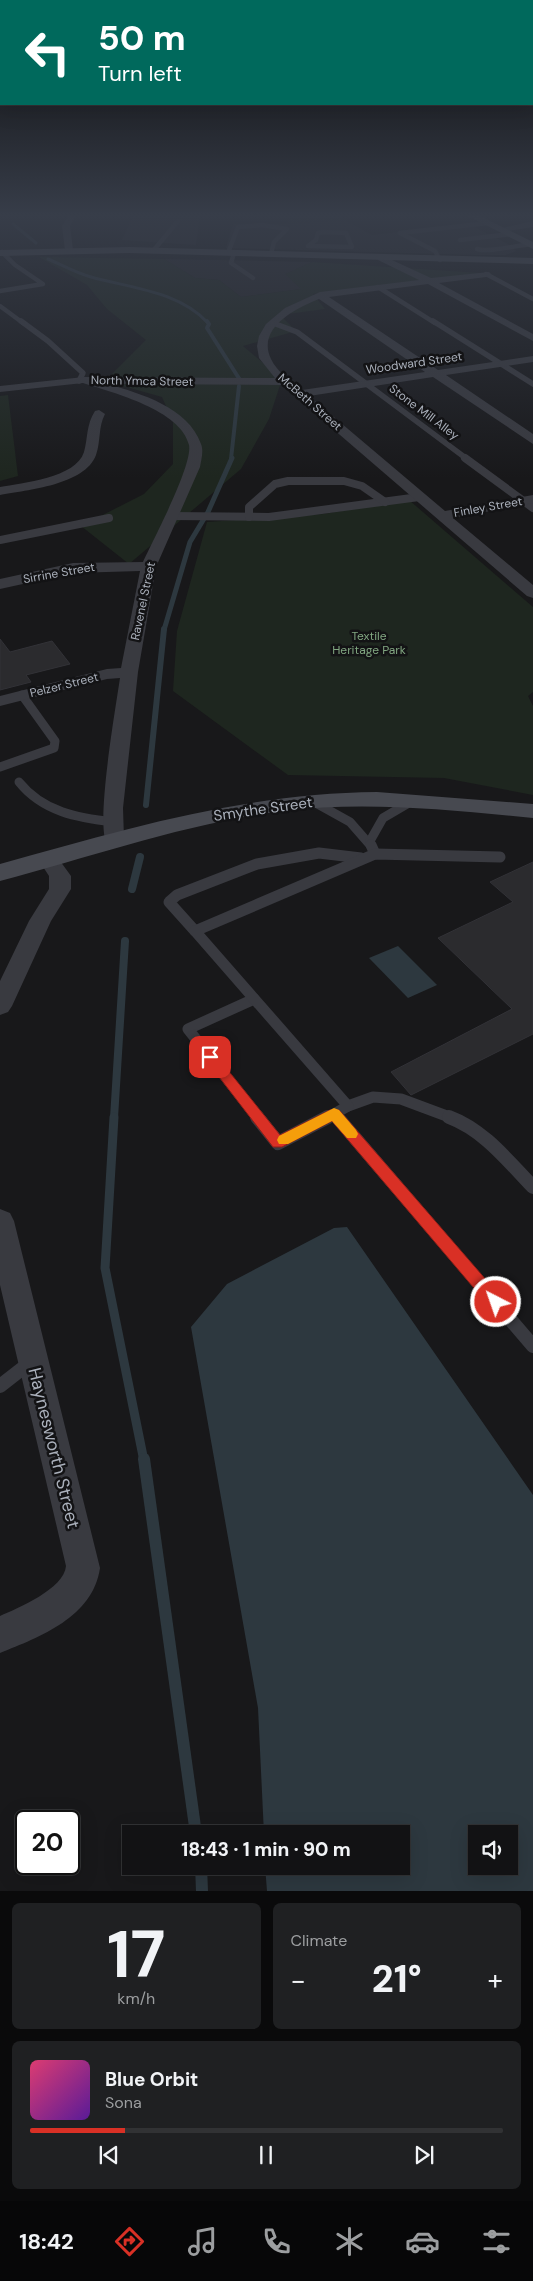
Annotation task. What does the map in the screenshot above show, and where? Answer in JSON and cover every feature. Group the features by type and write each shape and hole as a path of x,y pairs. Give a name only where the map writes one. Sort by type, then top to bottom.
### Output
{"main road":[{"name":"Smythe Street","path":"0,873 48,860 114,830 231,812 314,802 413,801 533,810"}],"street":[{"path":"273,323 287,311 305,302"},
{"path":"331,302 533,440"},
{"path":"468,302 533,338"},
{"name":"McBeth Street","path":"273,323 267,333 264,352 272,368 285,382 533,593"},
{"name":"Woodward Street","path":"299,394 533,359"},
{"name":"North Ymca Street","path":"0,389 81,381 285,382"},
{"name":"Ravenel Street","path":"81,381 122,391 152,404 176,418 188,430 196,450 193,466 148,567 129,672 114,830"},
{"path":"0,491 49,482 77,470 88,457 92,425 99,414"},
{"name":"Finley Street","path":"442,516 530,503"},
{"name":"Sirrine Street","path":"0,584 73,568 98,566 148,567"},
{"name":"Pelzer Street","path":"0,700 107,674 129,672"},
{"path":"0,1006 40,921 60,889 60,876 48,860"},
{"name":"Haynesworth Street","path":"0,1220 32,1361 81,1553 83,1571 74,1592 45,1613 0,1635"}],"lane":[{"path":"403,302 533,384"},
{"path":"0,306 66,357 83,373 81,381"},
{"name":"Stone Mill Alley","path":"273,323 297,332 530,503"},
{"path":"249,517 249,507 275,484 288,481 344,481 362,486 385,502"},
{"path":"171,516 269,517 419,497"},
{"path":"0,540 109,518"},
{"path":"0,767 54,748 54,742 22,695"},
{"path":"19,782 26,793 61,812 114,830"},
{"path":"369,856 370,842 383,818 413,801"},
{"path":"314,802 344,818 370,842"},
{"path":"348,1106 169,902 177,895 257,864 319,853 369,856 500,857"},
{"path":"195,930 369,856"},
{"path":"254,999 188,1029 278,1143 348,1106 374,1097 401,1099 465,1123 491,1143 533,1187"},
{"path":"334,1114 533,1346"},
{"path":"0,1386 32,1361"}],"green space":[{"path":"101,302 320,302 325,309 280,315 296,331 243,346 282,379 269,419 241,469 129,564 81,526 144,494 173,464 173,422 162,397 105,381 146,340 107,309"},
{"path":"8,395 18,476 0,481 0,396"},
{"name":"Textile Heritage Park","path":"409,500 533,607 533,692 528,696 533,706 533,795 444,778 288,775 173,691 177,631 207,522 323,514"}],"shaded area":[{"path":"398,946 437,985 408,998 369,958"},
{"path":"347,1227 533,1495 533,1891 267,1891 266,1875 410,1875 410,1825 264,1825 258,1708 191,1327 227,1284 334,1228"}],"building":[{"path":"0,639 10,652 52,641 70,664 26,675 31,682 0,690"},
{"path":"533,862 533,1034 411,1095 391,1072 512,1009 438,938 513,902 490,882"}],"waterway":[{"path":"179,302 196,312 208,323"},
{"path":"207,321 209,324 207,328 240,380"},
{"path":"231,459 239,386"},
{"path":"164,630 190,542 208,512 232,458"},
{"path":"146,805 164,629"},
{"path":"132,889 140,857"},
{"path":"114,1118 125,941"},
{"path":"114,1117 105,1268 144,1461"},
{"path":"144,1459 195,1825"},
{"path":"201,1875 202,1891"}],"slow traffic":[{"path":"283,1140 334,1114 352,1134"}],"route":[{"path":"210,1057 278,1143 334,1114 496,1302"}]}
